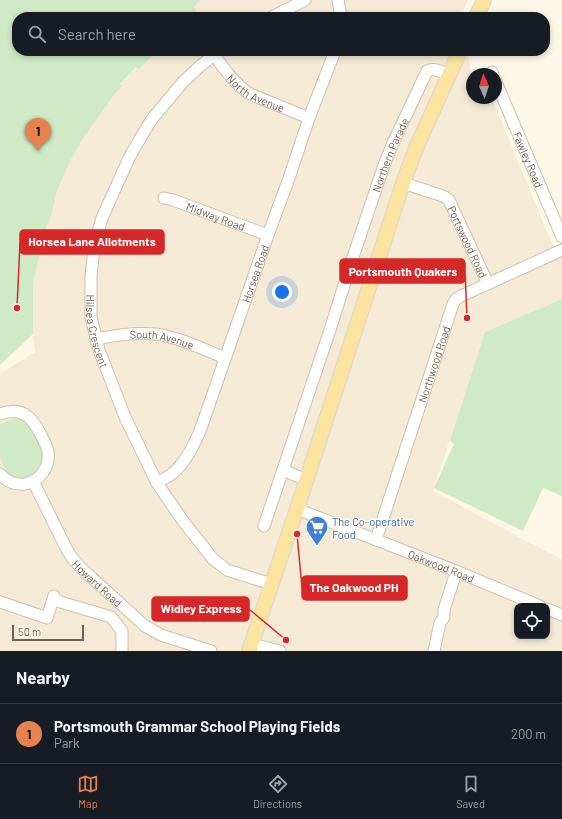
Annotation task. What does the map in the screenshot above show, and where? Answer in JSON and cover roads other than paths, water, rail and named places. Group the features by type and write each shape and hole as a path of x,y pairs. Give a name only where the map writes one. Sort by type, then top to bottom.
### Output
{"main road":[{"path":"478,12 482,1"},
{"name":"Northern Parade","path":"250,647 297,509 403,183 416,148 458,56"}],"street":[{"path":"282,12 305,0"},
{"path":"338,0 340,12"},
{"name":"Hilsea Crescent","path":"212,56 183,82 152,119 130,156 102,218 94,248 91,276 90,317 96,339 125,418 157,483 183,521 213,559 227,570 271,584"},
{"name":"North Avenue","path":"218,56 233,79 250,94 309,118"},
{"name":"Horsea Road","path":"157,483 174,473 180,466 190,452 200,430 309,118 333,56"},
{"name":"Northern Parade","path":"264,526 351,263 393,143 425,73 434,69 449,75"},
{"name":"Fawley Road","path":"502,95 562,237"},
{"name":"Portswood Road","path":"403,183 440,195 449,200 488,284"},
{"name":"Midway Road","path":"164,198 268,235"},
{"name":"Northwood Road","path":"376,540 453,304 456,299 562,250"},
{"path":"351,263 375,271"},
{"name":"South Avenue","path":"96,339 127,334 156,334 184,342 225,358"},
{"path":"0,414 9,412 21,413 31,419 37,426 47,448 48,457 48,464 43,473 33,481 18,484 8,481 0,474"},
{"path":"283,470 306,480"},
{"name":"Howard Road","path":"33,481 67,550 80,568 146,626 161,635 198,649 211,651"},
{"name":"Oakwood Road","path":"297,509 533,603"},
{"path":"434,651 440,623 444,618 444,610 456,572"},
{"path":"0,602 47,618 56,598 111,618 122,632 122,651"},
{"path":"550,610 562,615"},
{"path":"250,647 280,651"}],"place":[{"name":"Portsmouth Grammar School Playing Fields","path":"38,151"},
{"name":"Horsea Lane Allotments","path":"17,308"},
{"name":"Portsmouth Quakers","path":"467,318"},
{"name":"The Oakwood PH","path":"297,534"},
{"name":"The Co-operative Food","path":"317,546"},
{"name":"Widley Express","path":"286,640"}]}
